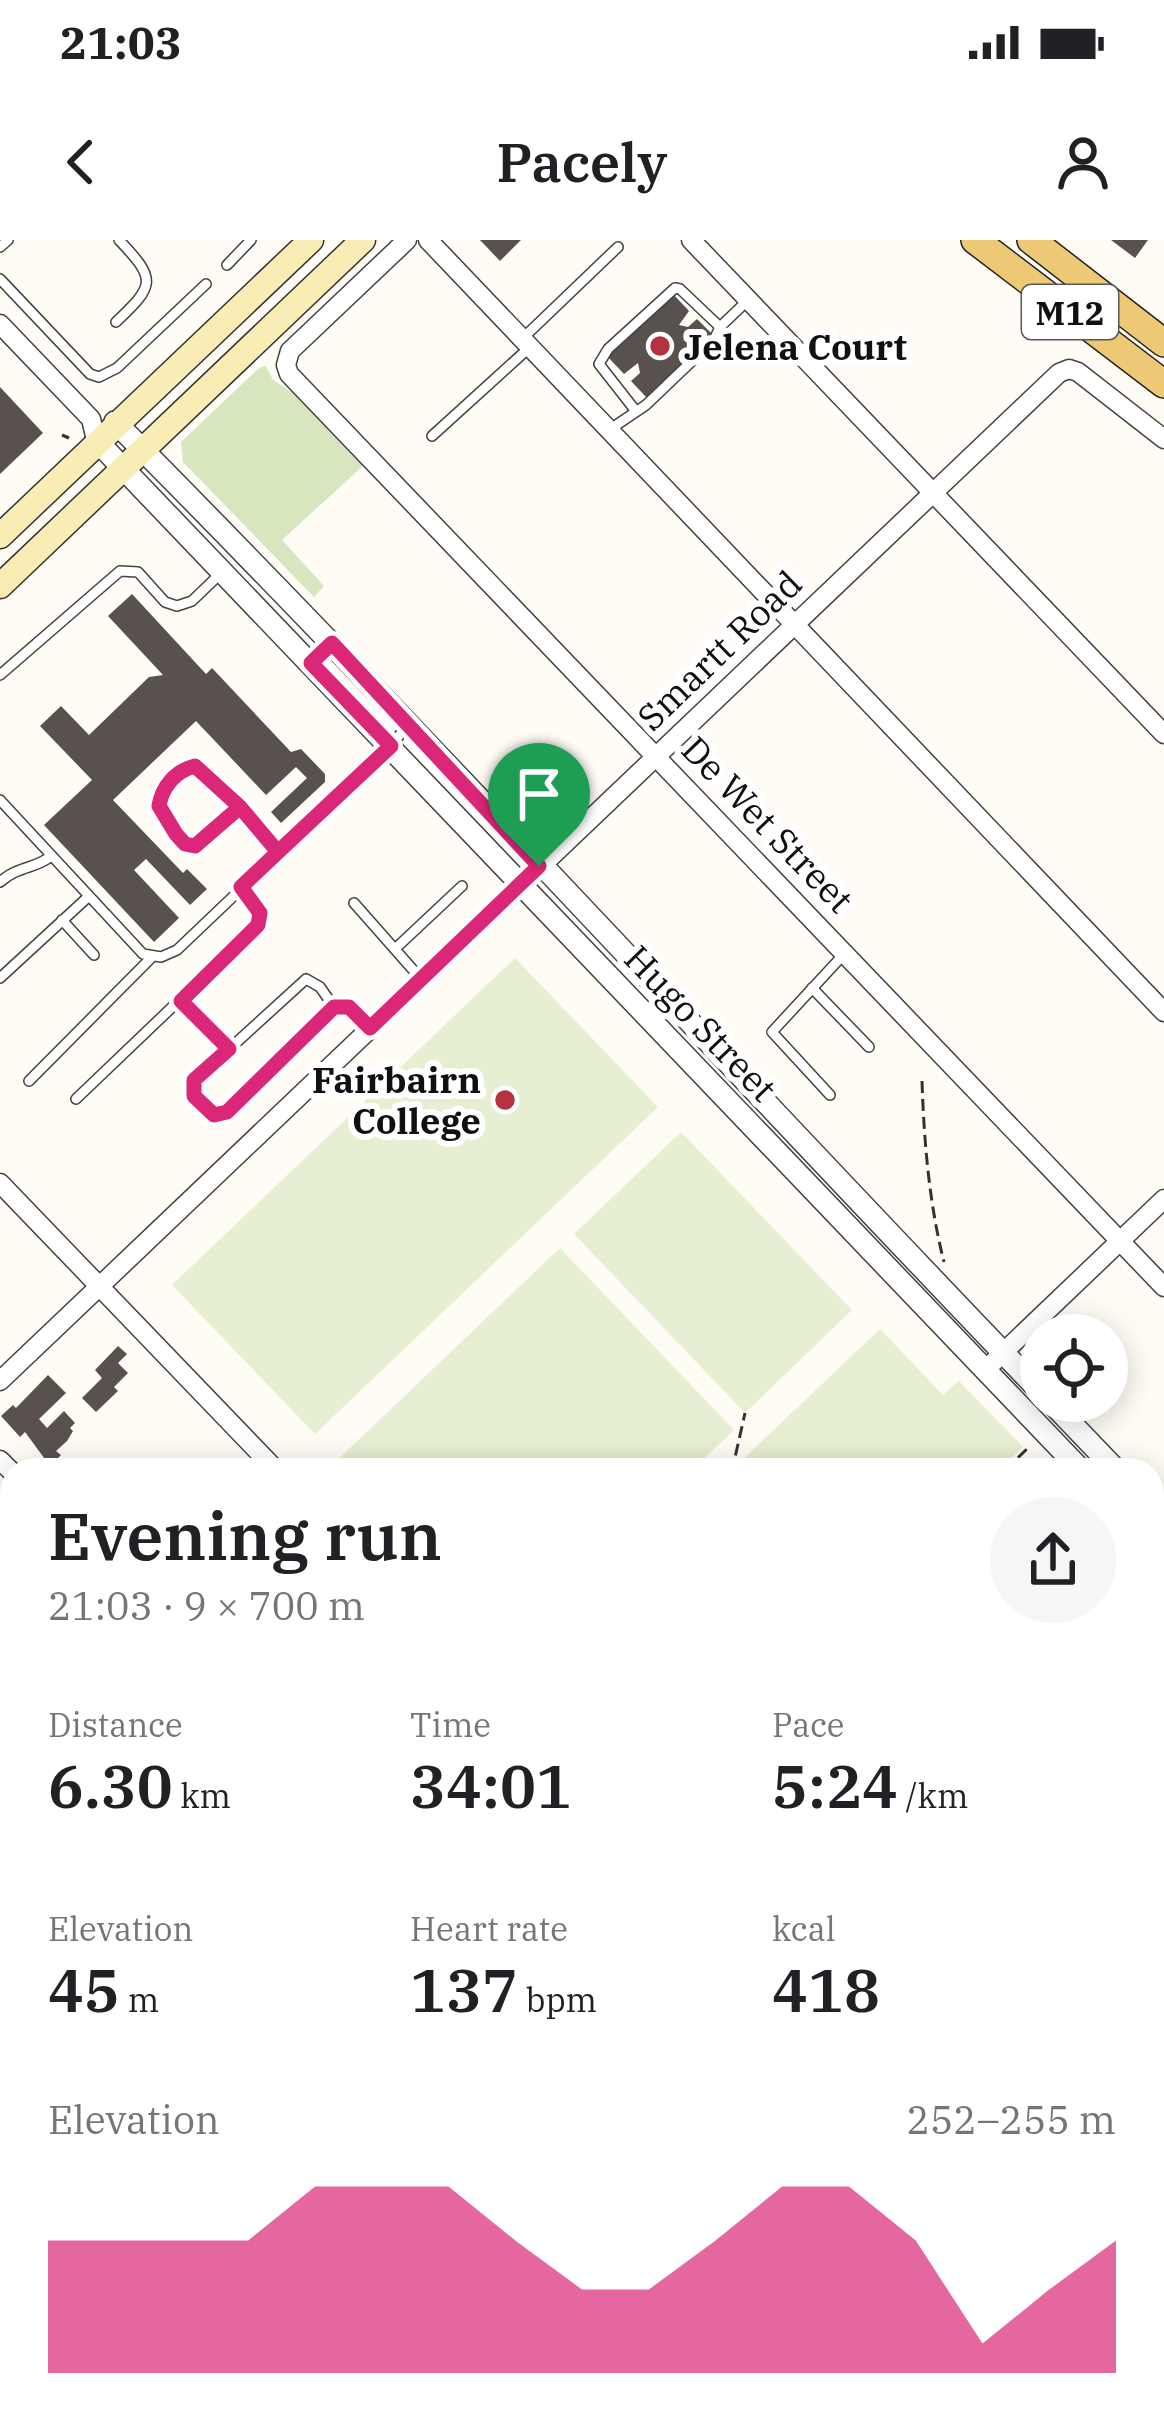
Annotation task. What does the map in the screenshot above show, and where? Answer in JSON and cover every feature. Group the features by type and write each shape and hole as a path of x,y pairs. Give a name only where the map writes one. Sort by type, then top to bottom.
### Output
{"main road":[{"path":"280,268 299,240"},
{"path":"0,536 101,427 310,240"},
{"path":"0,586 362,240"},
{"name":"M12","path":"975,240 1164,385"},
{"name":"M12","path":"1030,240 1164,343"}],"street":[{"name":"De Wet Street","path":"407,240 290,351 286,365 290,374 1164,1287"},
{"path":"428,240 1164,1012"},
{"path":"691,240 1164,734"},
{"path":"0,324 101,427"},
{"name":"Smartt Road","path":"0,1381 1059,373 1069,368 1164,439"},
{"name":"Hugo Street","path":"101,427 142,449 410,723 539,866 1020,1370"},
{"name":"Hugo Street","path":"101,427 122,468 1069,1458"},
{"path":"311,663 332,643"},
{"path":"0,1183 264,1458"},
{"path":"985,1370 1164,1199"},
{"path":"1068,1422 1100,1458"}],"lane":[{"path":"0,248 8,240"},
{"path":"116,322 149,286 143,266 119,240"},
{"path":"227,265 251,240"},
{"path":"432,436 618,248"},
{"path":"0,279 91,374 99,376 117,368 206,284"},
{"path":"635,410 598,364 608,349 675,288 720,327"},
{"path":"609,430 646,405 714,340 720,327 748,299"},
{"path":"0,675 120,571 138,572 165,602 177,606 192,601 223,572"},
{"path":"29,1081 152,957 177,950 410,723"},
{"path":"240,807 195,846 185,844 176,834 159,806 169,782 195,766 240,807 278,852"},
{"path":"0,800 143,954 152,957"},
{"path":"0,882 24,865 51,856"},
{"path":"396,948 462,886"},
{"path":"76,1099 261,919 241,887"},
{"path":"0,978 88,897"},
{"path":"354,903 422,980"},
{"path":"62,920 94,955"},
{"path":"830,1095 772,1032 845,953"},
{"path":"306,979 332,1002 330,1014 218,1116 194,1096 191,1085 229,1049 306,979"},
{"path":"812,988 869,1047"},
{"path":"181,1001 229,1049"}],"path":[{"path":"62,435 69,438"},
{"path":"922,1081 936,1228 946,1269"},
{"path":"735,1458 745,1413"},
{"path":"1018,1458 1031,1446"}],"green space":[{"path":"266,366 273,380 298,396 365,464 282,540 324,586 314,597 183,462 181,442"},
{"path":"515,958 658,1107 315,1434 172,1285"},
{"path":"681,1132 852,1310 745,1413 574,1234"},
{"path":"560,1248 734,1430 705,1458 340,1458"},
{"path":"880,1329 943,1395 959,1381 1023,1447 1012,1458 744,1458"}],"building":[{"path":"480,240 521,240 500,261"},
{"path":"1111,240 1148,240 1135,258"},
{"name":"Jelena Court","path":"673,294 689,311 679,325 688,327 697,319 713,335 647,398 631,381 640,373 638,363 624,374 607,356"},
{"path":"0,387 43,433 0,474"},
{"path":"132,594 206,674 212,668 291,752 301,749 325,774 325,782 281,823 271,812 307,778 296,767 266,795 196,721 113,800 183,873 187,869 207,889 190,905 146,859 134,870 179,918 154,942 44,825 92,780 40,726 61,706 89,735 149,677 163,675 108,616"},
{"path":"118,1346 127,1354 118,1363 128,1373 114,1387 118,1391 96,1412 82,1398 102,1378 95,1370"},
{"path":"48,1375 66,1393 39,1419 47,1428 64,1411 75,1423 56,1451 61,1455 58,1458 44,1458 25,1432 20,1437 1,1416 13,1405 16,1408"}],"place":[{"name":"Jelena Court","path":"660,346"},
{"name":"Fairbairn College","path":"505,1100"}],"route":[{"path":"539,866 332,643 311,663 391,746 278,852 240,807 195,766 186,768 161,792 159,806 185,844 203,842 240,807 266,839 278,852 241,887 260,913 258,925 181,1001 229,1049 194,1080 191,1092 214,1115 227,1112 334,1007 349,1007 370,1028 539,866"}]}
